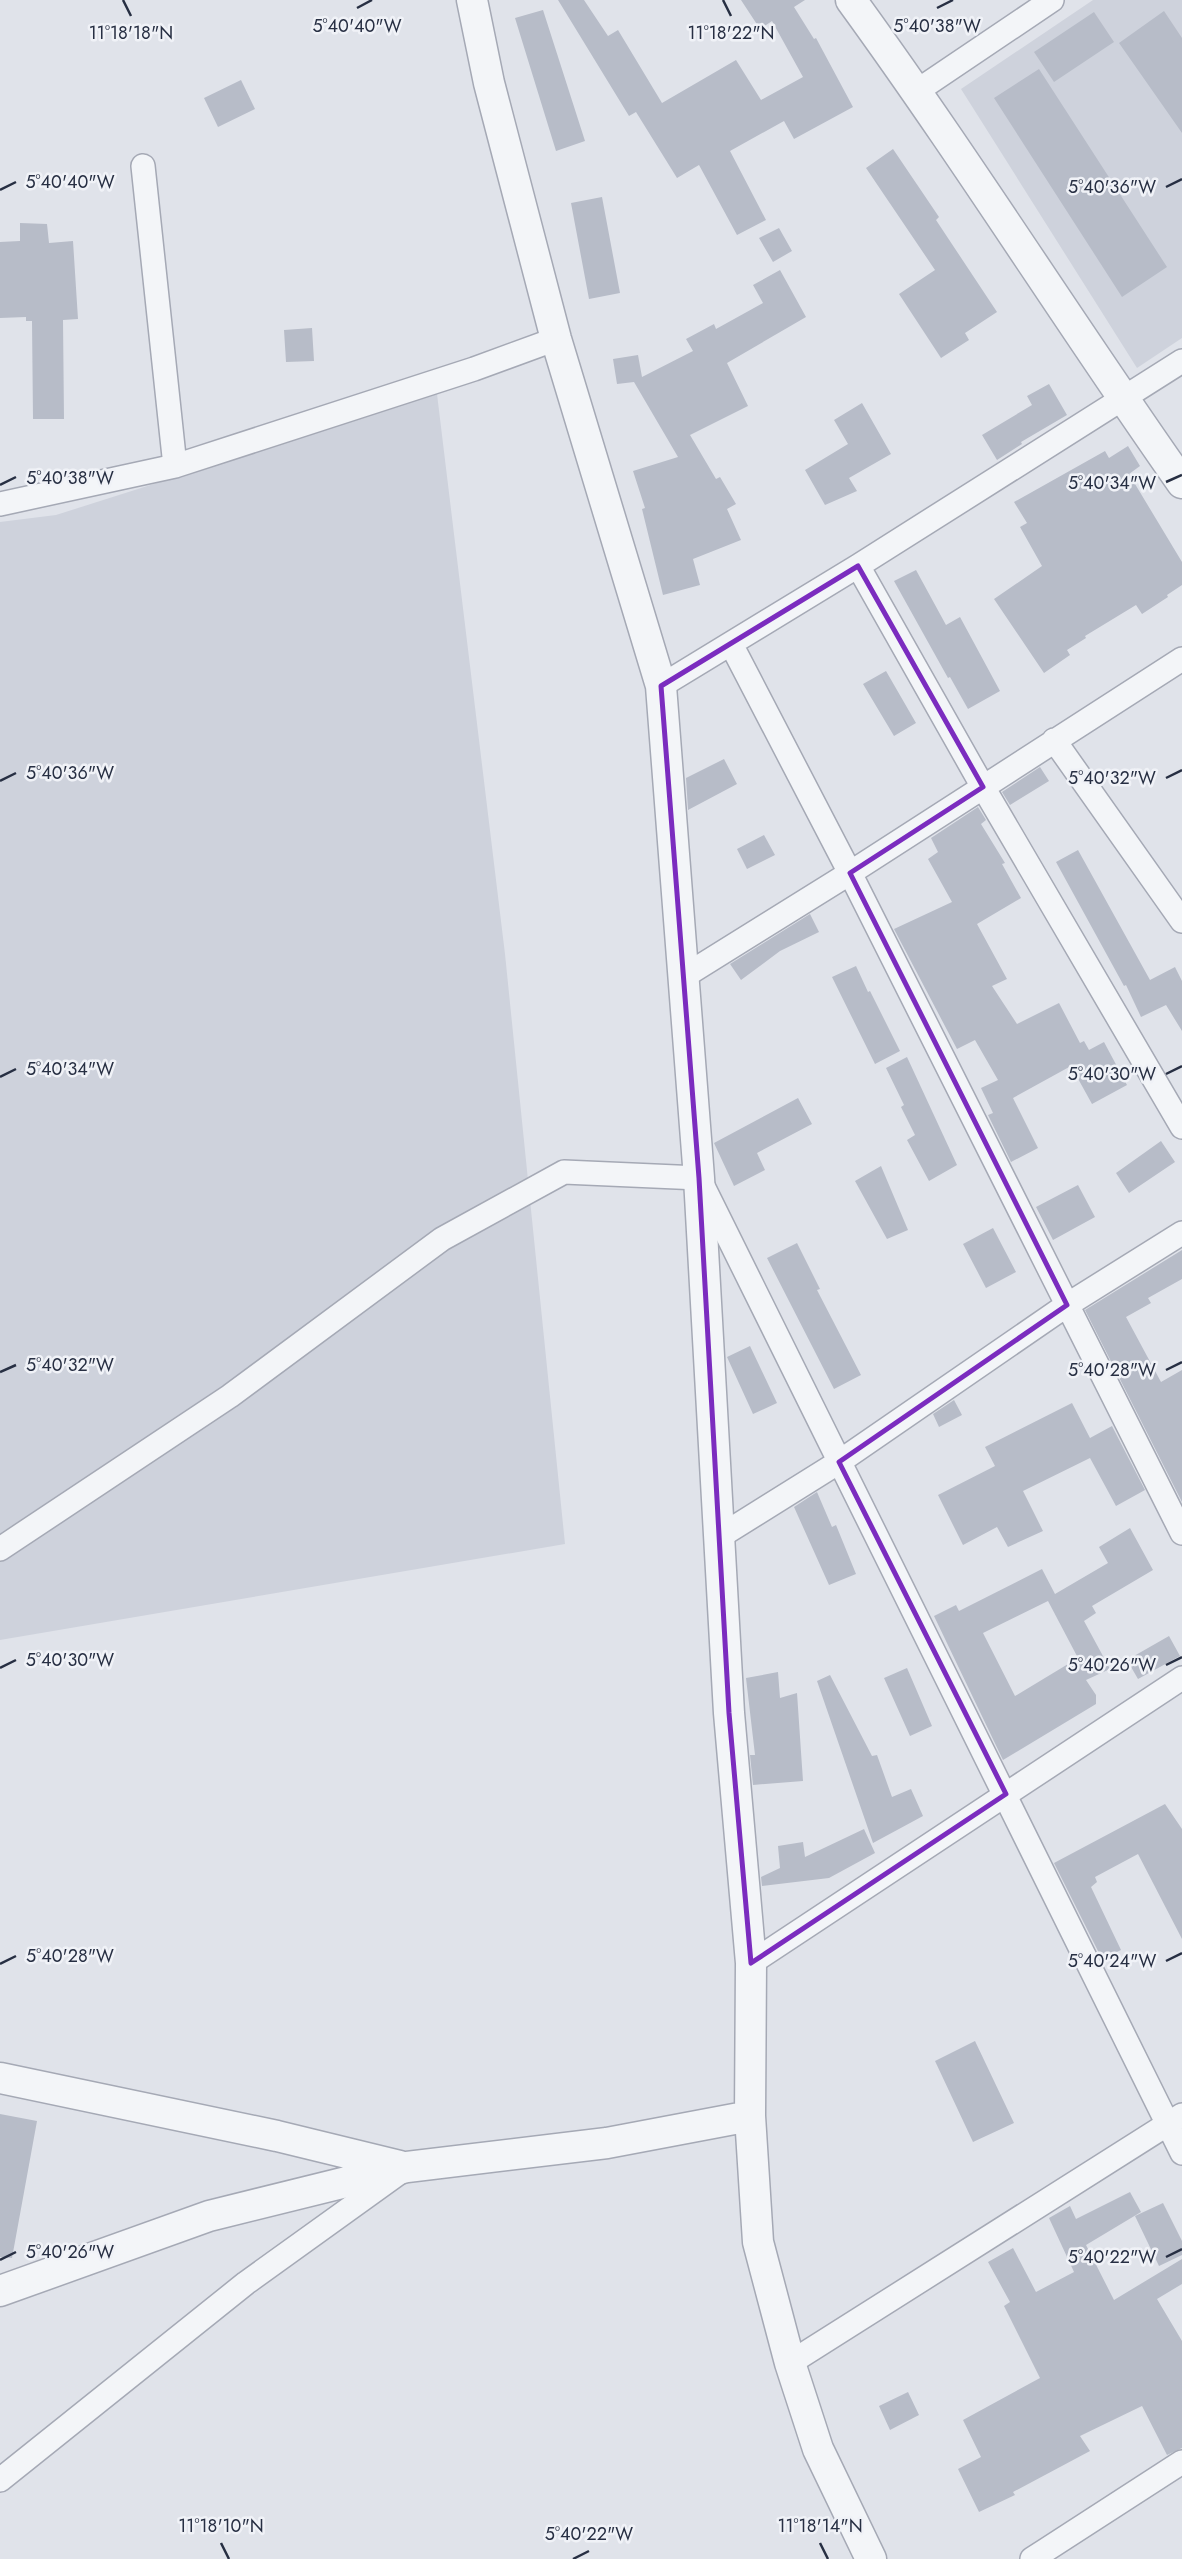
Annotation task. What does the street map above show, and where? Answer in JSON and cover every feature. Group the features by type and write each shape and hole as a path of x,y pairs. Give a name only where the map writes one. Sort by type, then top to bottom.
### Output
{"street":[{"path":"472,0 489,83 556,338 661,686 699,1178 729,1713 751,1963 750,2116 758,2242 790,2362 818,2449 870,2559"},
{"path":"851,0 917,91 1182,483"},
{"path":"917,91 1052,0"},
{"path":"143,166 175,466"},
{"path":"0,504 175,466 474,369 556,338"},
{"path":"661,686 858,566 1182,361"},
{"path":"858,566 983,787 1182,1127"},
{"path":"731,644 850,873 1182,1533"},
{"path":"683,977 1182,659"},
{"path":"1054,740 1182,921"},
{"path":"0,1549 230,1396 442,1239 564,1172 699,1178"},
{"path":"699,1178 1006,1794 1175,2119 1182,2153"},
{"path":"719,1537 839,1462 1067,1305 1182,1233"},
{"path":"751,1963 1182,1678"},
{"path":"0,2078 407,2167"},
{"path":"0,2291 209,2217 407,2167 607,2143 750,2116"},
{"path":"790,2362 1175,2119"},
{"path":"0,2480 246,2283 407,2167"},
{"path":"1032,2559 1182,2462"}],"highlighted area":[{"path":"858,566 983,787 850,873 1067,1305 839,1462 1006,1794 751,1963 729,1713 699,1178 661,686"}],"shaded area":[{"path":"1093,0 1182,0 1182,338 1137,368 961,89"},
{"path":"437,394 505,954 565,1544 0,1640 0,522 56,515"}],"building":[{"path":"558,0 584,0 608,36 618,30 662,103 736,60 761,100 803,77 772,21 760,29 741,0 805,0 794,7 814,39 816,38 853,107 794,139 784,121 730,151 766,220 737,235 699,165 677,178 636,112 629,116"},
{"path":"543,10 585,141 556,151 515,18"},
{"path":"1164,11 1182,38 1182,133 1119,43"},
{"path":"1094,12 1114,42 1054,82 1034,52"},
{"path":"1039,69 1167,267 1122,297 994,98"},
{"path":"241,80 255,109 218,127 204,98"},
{"path":"893,149 939,217 936,220 997,312 965,333 969,340 941,358 899,294 935,270 866,168"},
{"path":"602,197 620,293 589,299 571,203"},
{"path":"20,223 47,224 49,243 73,241 78,319 63,320 64,419 33,419 32,321 26,321 26,317 0,318 0,242 20,241"},
{"path":"779,228 792,251 773,262 759,238"},
{"path":"780,270 806,317 727,363 748,406 690,435 716,479 720,477 736,504 727,509 741,540 693,559 700,585 663,595 642,509 645,508 633,471 678,457 634,382 617,384 613,359 638,355 642,377 693,351 686,339 714,324 716,329 763,303 753,285"},
{"path":"312,328 314,361 286,362 284,330"},
{"path":"1049,384 1067,415 1021,442 1022,444 997,460 982,435 1032,405 1027,396"},
{"path":"862,403 891,454 849,478 857,491 825,505 805,470 848,444 834,420"},
{"path":"1128,446 1140,466 1129,474 1182,562 1182,585 1142,614 1136,605 1085,636 1086,638 1067,650 1070,655 1044,673 994,599 1042,566 1020,527 1027,523 1014,502 1105,451 1109,458"},
{"path":"916,570 946,625 960,617 1000,691 968,709 894,581"},
{"path":"886,671 916,723 894,736 863,684"},
{"path":"724,759 737,784 688,810 686,778"},
{"path":"1040,767 1049,781 1010,805 1002,792"},
{"path":"978,807 986,820 981,824 1005,863 1002,864 1021,898 977,924 1007,979 992,986 1017,1024 1059,1003 1080,1043 1084,1041 1089,1050 1104,1042 1127,1085 1092,1104 1071,1066 1013,1098 1038,1148 1011,1162 988,1115 993,1113 981,1088 998,1080 975,1040 957,1049 894,929 952,902 928,859 938,852 931,838"},
{"path":"764,835 775,855 747,869 737,849"},
{"path":"1078,850 1150,980 1175,967 1182,981 1182,1031 1166,1005 1141,1017 1126,985 1124,986 1056,862"},
{"path":"810,914 819,932 780,951 741,980 730,964"},
{"path":"856,966 900,1051 875,1064 832,977"},
{"path":"907,1057 957,1165 929,1181 907,1140 915,1135 886,1068"},
{"path":"798,1098 812,1124 757,1153 765,1170 734,1186 714,1143"},
{"path":"1161,1141 1175,1162 1129,1193 1116,1173"},
{"path":"881,1166 908,1230 887,1239 855,1181"},
{"path":"1078,1185 1095,1217 1053,1240 1036,1207"},
{"path":"993,1228 1016,1272 986,1288 963,1244"},
{"path":"797,1243 820,1289 817,1290 861,1375 834,1389 767,1258"},
{"path":"1182,1250 1182,1279 1148,1298 1151,1303 1126,1317 1161,1382 1182,1370 1182,1502 1085,1310"},
{"path":"750,1346 777,1403 753,1414 727,1357"},
{"path":"954,1400 962,1415 939,1427 933,1414"},
{"path":"1072,1403 1090,1438 1112,1426 1145,1490 1116,1506 1090,1458 1023,1491 1043,1531 1008,1547 997,1527 963,1545 938,1495 995,1466 985,1447"},
{"path":"817,1492 832,1527 836,1525 856,1574 829,1585 794,1507"},
{"path":"1130,1528 1153,1570 1092,1606 1096,1613 1084,1621 1110,1669 1086,1680 1096,1695 1096,1704 1003,1760 934,1616 956,1605 959,1611 1042,1569 1055,1594 1108,1563 1099,1547","holes":["1048,1601 1078,1658 1015,1696 983,1633"]},
{"path":"1169,1636 1180,1656 1138,1679 1127,1660"},
{"path":"907,1668 932,1726 910,1736 884,1678"},
{"path":"778,1672 780,1698 797,1693 803,1781 753,1785 750,1755 755,1755 746,1678"},
{"path":"830,1675 872,1756 877,1755 892,1797 911,1789 923,1816 873,1843 817,1681"},
{"path":"1165,1804 1182,1829 1182,1939 1138,1854 1095,1877 1097,1882 1091,1887 1121,1950 1102,1959 1054,1863"},
{"path":"864,1829 875,1853 829,1878 762,1886 761,1877 780,1868 778,1846 803,1842 805,1857"},
{"path":"975,2041 1014,2123 973,2142 935,2061"},
{"path":"0,2114 37,2121 12,2258 0,2257"},
{"path":"1130,2192 1141,2212 1086,2245 1114,2300 1182,2259 1182,2284 1157,2299 1182,2341 1182,2448 1167,2455 1142,2406 1080,2436 1090,2451 1013,2492 1015,2495 979,2512 958,2469 981,2457 963,2420 1040,2378 1004,2306 1010,2302 988,2262 1013,2248 1036,2292 1074,2272 1049,2218 1070,2206 1076,2219"},
{"path":"1163,2203 1182,2241 1182,2255 1159,2266 1135,2216"},
{"path":"908,2392 919,2415 890,2430 879,2406"}]}
